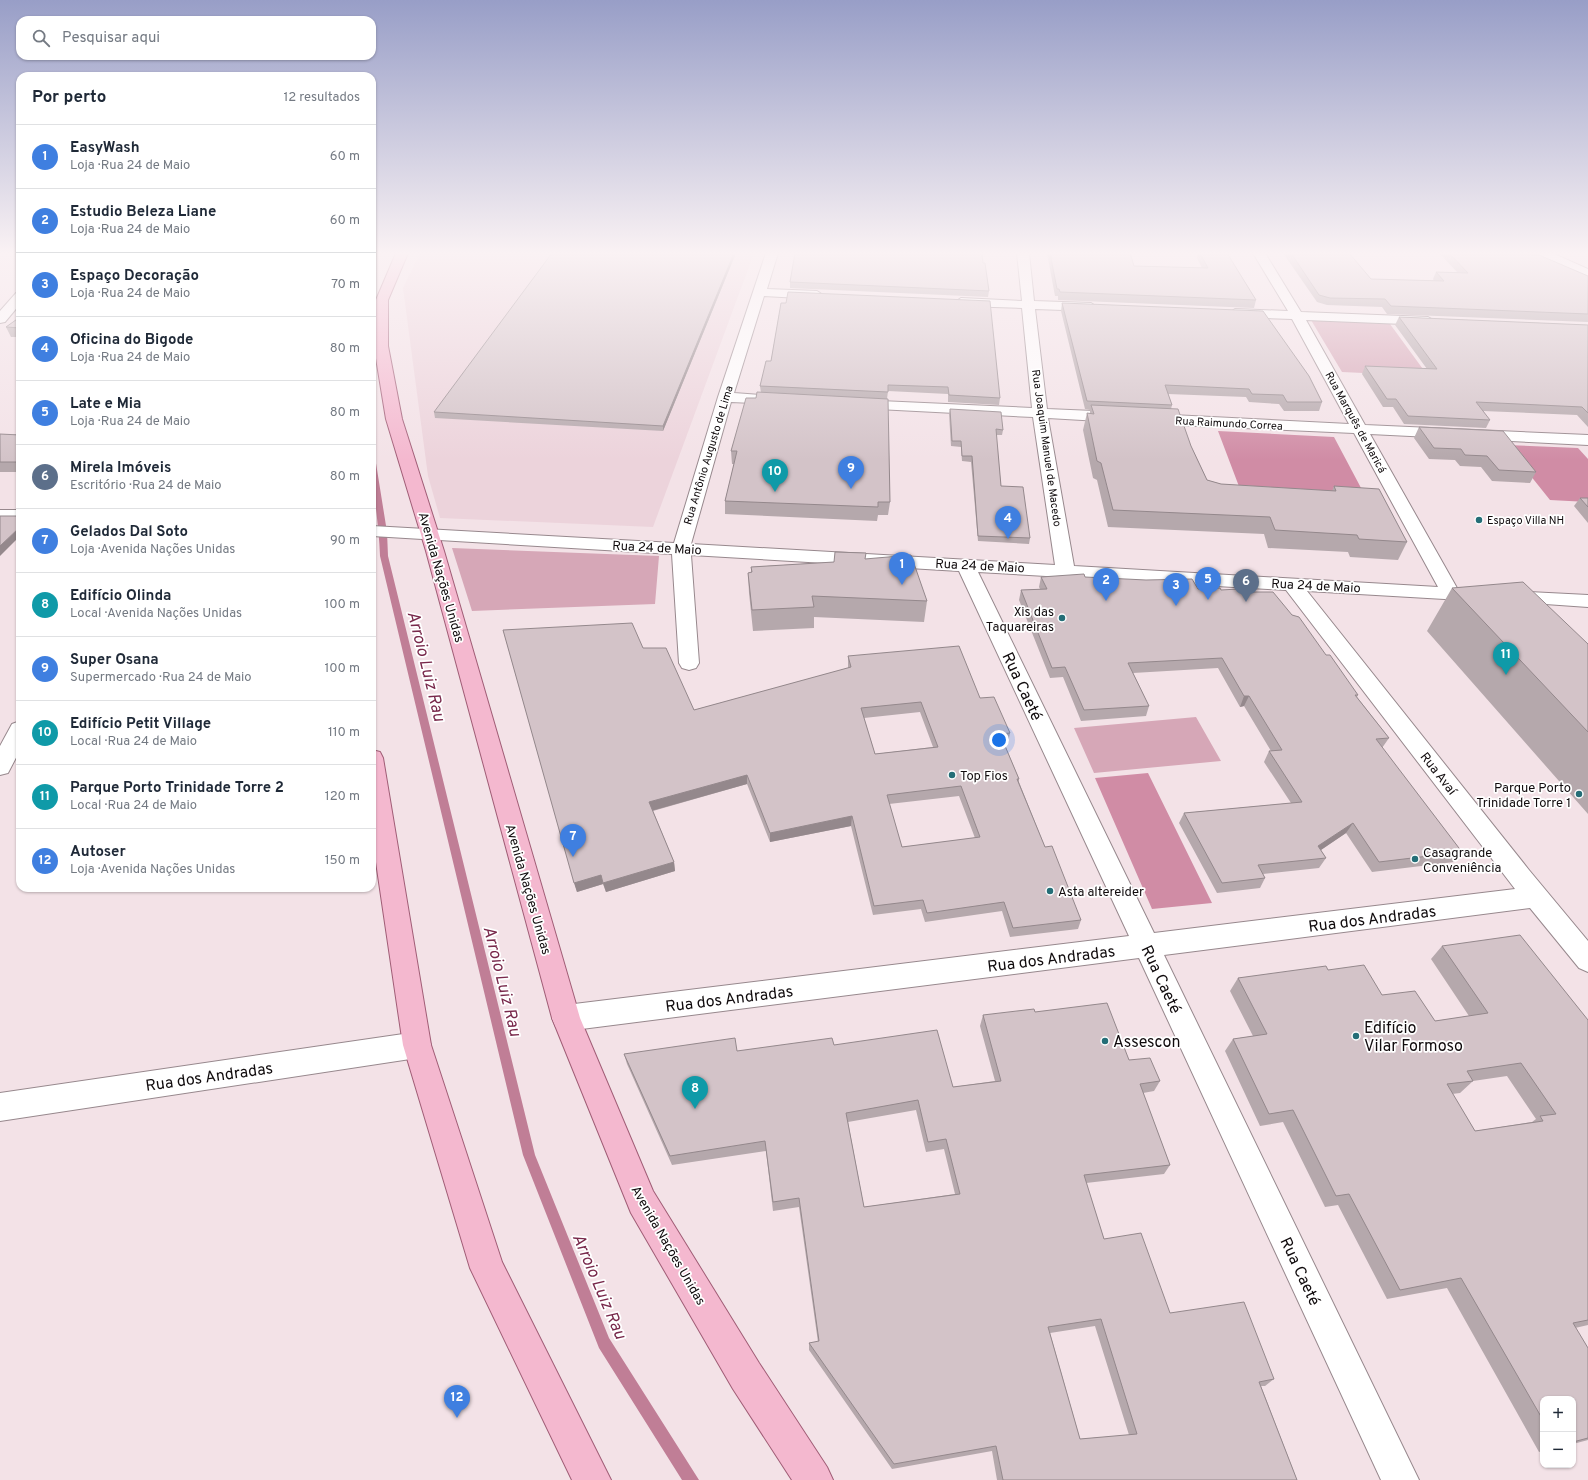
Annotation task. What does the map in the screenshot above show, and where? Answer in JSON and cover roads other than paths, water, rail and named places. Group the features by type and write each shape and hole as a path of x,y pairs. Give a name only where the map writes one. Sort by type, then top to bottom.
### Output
{"main road":[{"name":"Avenida Nações Unidas","path":"382,322 381,346 394,419 430,534 566,1018 642,1202 746,1376 814,1480"},
{"path":"376,784 417,1045 488,1268 592,1480"}],"street":[{"name":"Rua Antônio Augusto de Lima","path":"689,663 681,548 725,397 750,322"},
{"name":"Rua Joaquim Manuel de Macedo","path":"1030,322 1040,413 1065,570"},
{"name":"Rua Marquês de Maricá","path":"1300,322 1450,592"},
{"path":"725,397 788,401"},
{"name":"Rua Raimundo Correa","path":"843,403 1588,440"},
{"path":"0,515 16,515"},
{"name":"Rua 24 de Maio","path":"376,531 1588,601"},
{"name":"Rua Caeté","path":"965,564 1400,1480"},
{"name":"Rua Avaí","path":"1292,583 1536,897 1588,960"},
{"path":"0,767 16,737"},
{"name":"Rua dos Andradas","path":"566,1018 1536,897"},
{"name":"Rua dos Andradas","path":"0,1107 417,1045"}],"waterway":[{"name":"Arroio Luiz Rau","path":"376,484 383,532 384,556 529,1155 604,1343 691,1480"}],"place":[{"name":"Super Osana","path":"851,489"},
{"name":"Edifício Petit Village","path":"775,492"},
{"name":"Espaço Villa NH","path":"1479,520"},
{"name":"Oficina do Bigode","path":"1008,539"},
{"name":"EasyWash","path":"902,585"},
{"name":"Late e Mia","path":"1208,600"},
{"name":"Estudio Beleza Liane","path":"1106,601"},
{"name":"Mirela Imóveis","path":"1246,602"},
{"name":"Espaço Decoração","path":"1176,606"},
{"name":"Xis das Taquareiras","path":"1062,618"},
{"name":"Parque Porto Trinidade Torre 2","path":"1506,675"},
{"name":"Top Fios","path":"952,775"},
{"name":"Parque Porto Trinidade Torre 1","path":"1579,794"},
{"name":"Gelados Dal Soto","path":"573,857"},
{"name":"Casagrande Conveniência","path":"1415,859"},
{"name":"Asta altereider","path":"1050,891"},
{"name":"Edifício Vilar Formoso","path":"1356,1036"},
{"name":"Assescon","path":"1105,1041"},
{"name":"Edifício Olinda","path":"695,1109"},
{"name":"Autoser","path":"457,1418"}]}
